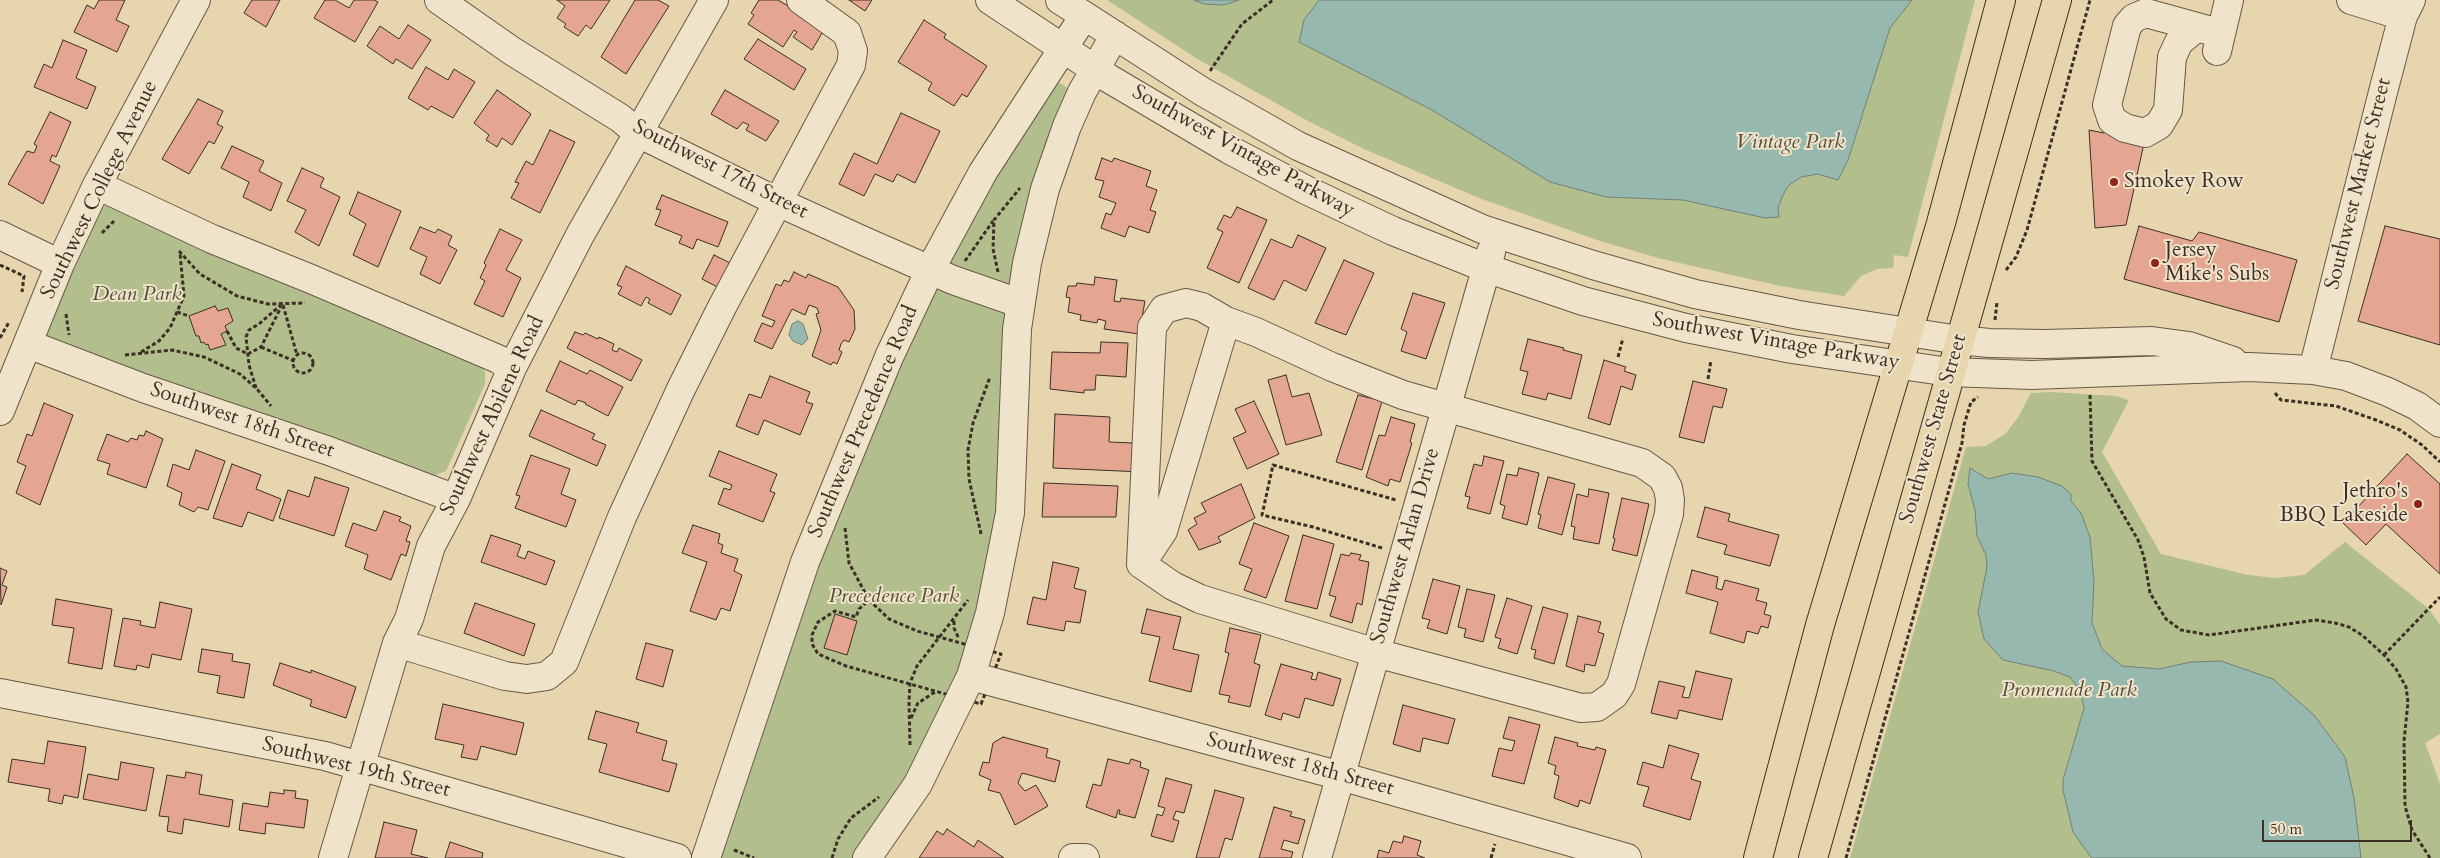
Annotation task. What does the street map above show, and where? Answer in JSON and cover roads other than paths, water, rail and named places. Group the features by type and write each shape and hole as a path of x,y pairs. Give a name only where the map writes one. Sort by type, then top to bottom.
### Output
{"main road":[{"path":"1758,858 1820,625 1942,223 2001,0"},
{"name":"Southwest State Street","path":"1813,858 1949,372 2057,0"}],"street":[{"name":"Southwest College Avenue","path":"0,411 60,264 97,185 196,0"},
{"name":"Southwest 17th Street","path":"439,0 512,50 620,118 638,133 778,202 953,280 1009,299"},
{"path":"398,643 505,676 527,680 547,676 564,662 599,571 650,455 722,307 851,64 852,44 844,29 801,0"},
{"name":"Southwest Vintage Parkway","path":"990,0 1095,70 1230,150 1306,190 1393,231 1486,268 1583,301 1686,328 1792,349 1949,372 1982,388 2032,375 2249,366 2313,370 2346,376 2388,392 2417,406 2440,423"},
{"name":"Southwest Vintage Parkway","path":"1060,0 1203,92 1298,146 1401,194 1496,234 1695,294 1799,315 1989,344 2152,341 2189,346 2249,366"},
{"path":"2212,37 2229,0"},
{"path":"2351,0 2407,8"},
{"name":"Southwest Abilene Road","path":"334,858 398,643 409,619 431,546 456,500 512,368 580,235 711,1"},
{"name":"Southwest Market Street","path":"2313,370 2407,8"},
{"name":"Southwest Precedence Road","path":"706,858 805,562 889,357 930,270 983,172 1084,16"},
{"path":"867,858 918,784 971,676 990,613 1010,513 1009,299 1038,217 1052,168 1068,126 1095,70 1115,36"},
{"path":"97,185 212,239 345,294 498,360 512,368"},
{"name":"Southwest Arlan Drive","path":"1317,858 1496,234"},
{"path":"0,235 60,264"},
{"path":"1178,303 1202,307 1226,321 1256,332 1360,378 1446,408 1642,463 1662,477 1668,488 1670,500 1669,514 1621,684 1614,695 1602,704 1590,708 1564,704 1376,653 1200,599 1173,586 1140,564 1152,327 1159,314 1170,305 1178,303"},
{"path":"1140,564 1163,531 1226,321"},
{"name":"Southwest 18th Street","path":"28,344 143,388 329,451 456,500"},
{"name":"Southwest 18th Street","path":"971,676 1340,776 1627,858"},
{"name":"Southwest 19th Street","path":"0,693 325,756 677,858"},
{"path":"1074,858 1085,858"}],"water":[{"path":"1194,0 1239,0 1224,5 1204,4"},
{"path":"1319,0 1912,0 1890,28 1848,160 1838,180 1818,174 1801,177 1788,186 1778,208 1779,217 1765,218 1683,200 1606,197 1550,182 1432,110 1299,42 1304,20"},
{"path":"798,321 803,324 808,339 802,345 793,341 789,335 792,324"},
{"path":"1970,468 1988,479 2012,473 2038,477 2062,486 2071,494 2071,501 2081,513 2090,537 2094,581 2092,623 2102,649 2122,666 2159,669 2191,662 2221,661 2273,679 2314,715 2345,757 2354,798 2361,858 2092,858 2073,832 2063,790 2063,780 2084,708 2080,690 2070,677 2054,671 2003,660 1984,639 1978,612 1987,567 1986,555 1977,536 1975,510 1968,484"}],"place":[{"name":"Smokey Row","path":"2114,182"},
{"name":"Jersey Mike's Subs","path":"2155,263"},
{"name":"Jethro's BBQ Lakeside","path":"2418,504"}],"park label":[{"name":"Vintage Park","path":"1790,143"},
{"name":"Dean Park","path":"137,295"},
{"name":"Precedence Park","path":"894,597"},
{"name":"Promenade Park","path":"2069,691"}]}
